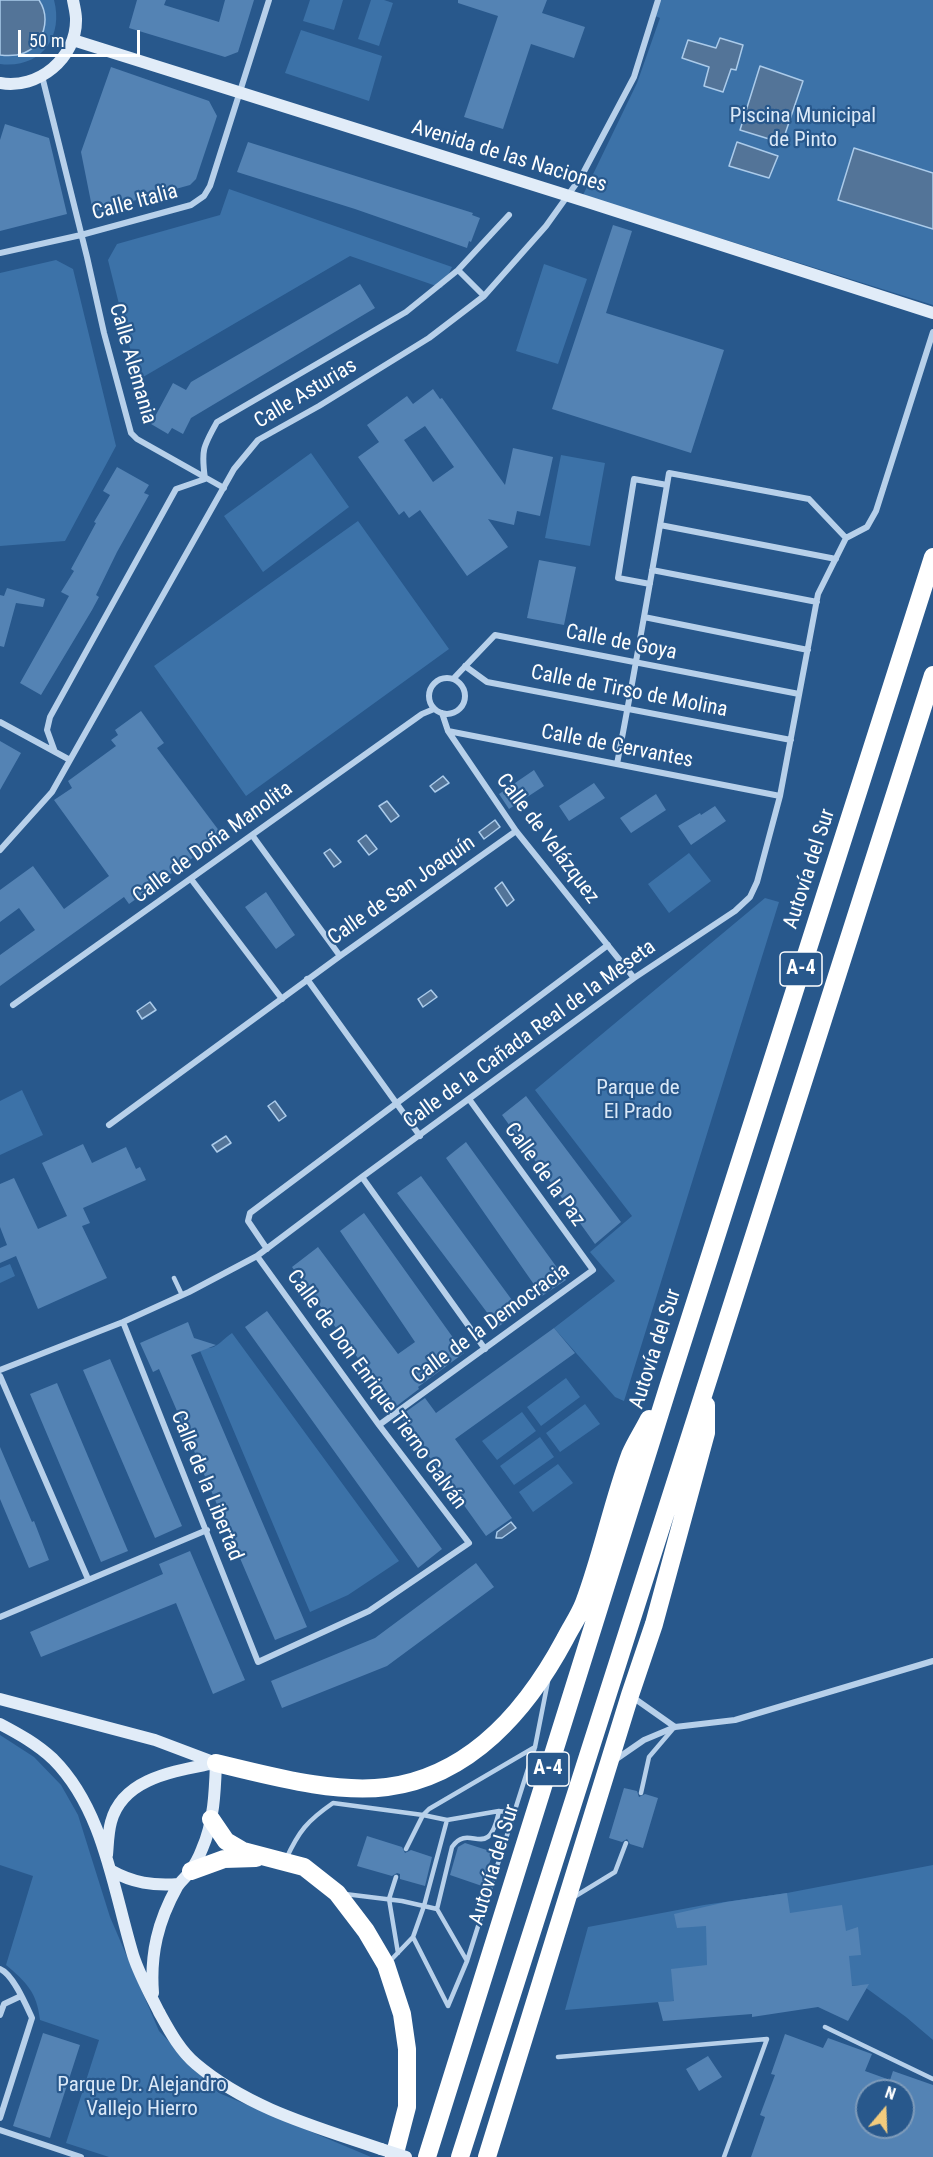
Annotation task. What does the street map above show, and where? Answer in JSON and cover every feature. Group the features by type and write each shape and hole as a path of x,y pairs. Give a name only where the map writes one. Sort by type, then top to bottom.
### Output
{"highway":[{"name":"Autovía del Sur","path":"427,2157 670,1381 933,557"},
{"name":"A-4","path":"460,2157 933,675"},
{"path":"216,1763 270,1776 333,1787 385,1788 423,1780 447,1769 476,1751 528,1699 551,1664 583,1604 631,1454 670,1381"},
{"path":"488,2157 630,1695 654,1624 705,1433 707,1387"},
{"path":"211,1819 226,1841 243,1851 303,1867 337,1893 366,1931 392,1959 407,2049 407,2107 387,2153"},
{"path":"185,1878 224,1859 265,1857"}],"main road":[{"path":"0,83 9,85 30,82 53,69 63,58 73,40 76,19 73,0"},
{"name":"Avenida de las Naciones","path":"73,40 933,313"},
{"path":"0,1699 155,1740 216,1763"},
{"path":"0,1724 24,1736 53,1759 76,1788 93,1821 134,1957 154,2004 171,2033 194,2063 255,2103 387,2153 406,2157"},
{"path":"154,2004 151,1972 155,1941 164,1912 203,1847 211,1819 216,1763"},
{"path":"108,1865 111,1821 125,1797 158,1777 216,1763"},
{"path":"108,1865 127,1880 146,1885 185,1878"}],"street":[{"name":"Calle Italia","path":"0,253 81,235 182,208 199,201 210,186 269,0"},
{"name":"Calle Asturias","path":"0,850 52,792 234,470 258,440 319,406 429,338 484,296 569,197 634,77 658,0"},
{"name":"Calle Alemania","path":"42,76 104,333 131,433 137,439 224,488"},
{"name":"Calle Asturias","path":"206,479 202,459 203,447 217,422 406,312 458,270 509,215"},
{"path":"458,270 484,296"},
{"path":"617,764 669,473 809,499 846,538 867,527 876,512 933,332"},
{"path":"55,752 47,730 50,717 170,499 176,489 188,483 206,479"},
{"path":"650,584 618,578 634,479 666,485"},
{"path":"660,525 836,558"},
{"name":"Calle de la Cañada Real de la Meseta","path":"0,1370 123,1322 182,1295 257,1256 634,978 735,911 750,897 757,882 780,796 818,594 846,538"},
{"path":"652,570 817,602"},
{"path":"644,617 808,650"},
{"name":"Calle de Goya","path":"454,678 495,635 800,694"},
{"name":"Calle de Tirso de Molina","path":"465,666 487,682 791,740"},
{"path":"441,678 454,678 463,687 465,698 463,704 454,713 442,713 434,709 429,698 431,686 441,678"},
{"name":"Calle de Doña Manolita","path":"12,1005 422,714 434,709"},
{"name":"Calle de Velázquez","path":"442,713 448,731 516,831 634,978"},
{"path":"0,722 70,760"},
{"name":"Calle de Cervantes","path":"448,731 780,796"},
{"name":"Calle de San Joaquín","path":"109,1125 308,979 516,831"},
{"path":"252,835 340,956"},
{"path":"191,879 282,999"},
{"path":"267,1249 248,1221 250,1213 608,945"},
{"path":"308,979 420,1136"},
{"name":"Calle de la Paz","path":"469,1099 593,1270"},
{"path":"362,1177 485,1349"},
{"name":"Calle de Don Enrique Tierno Galván","path":"257,1256 379,1425 469,1543 369,1611 258,1662"},
{"name":"Calle de la Democracia","path":"379,1425 593,1270"},
{"name":"Calle de la Libertad","path":"123,1322 258,1662"},
{"path":"0,1376 88,1579"},
{"path":"0,1617 207,1530"},
{"path":"609,1764 644,1740 675,1727 735,1720 933,1661"},
{"path":"630,1695 675,1727"},
{"path":"0,1969 5,1971 32,2018 0,2118"},
{"path":"0,2015 2,2004 21,1996"},
{"path":"0,2130 81,2157"}],"lane":[{"path":"174,1278 182,1295"},
{"path":"413,1937 448,2006 467,1961 535,1746 551,1664"},
{"path":"641,1793 649,1757 675,1727"},
{"path":"406,1848 423,1815 429,1809 535,1746"},
{"path":"285,1862 296,1840 310,1820 333,1803 447,1820 499,1811 513,1813"},
{"path":"467,1961 437,1909 452,1847 457,1840 463,1838 489,1837 493,1833 499,1811"},
{"path":"392,1959 413,1937 424,1906 447,1820"},
{"path":"567,1902 615,1872 626,1843"},
{"path":"392,1959 389,1899 396,1877"},
{"path":"337,1893 389,1899 437,1909"},
{"path":"825,2027 933,2079"},
{"path":"558,2057 767,2038 724,2157"}],"green space":[{"path":"39,0 54,0 55,27 46,48 27,61 0,64 0,55 24,53 38,43 43,25 42,4"},
{"path":"310,0 343,0 334,30 303,21"},
{"path":"371,0 393,3 379,46 358,39"},
{"name":"Piscina Municipal de Pinto","path":"660,0 933,0 933,305 583,195 637,83 660,18 653,15"},
{"path":"301,30 382,56 369,101 285,73"},
{"path":"229,189 452,267 442,288 350,256 138,380 108,260 117,244 220,215"},
{"path":"56,260 73,269 116,446 65,541 0,546 0,273"},
{"path":"544,264 587,279 558,364 516,351"},
{"path":"311,453 349,507 263,572 224,516"},
{"path":"561,455 605,463 590,546 545,538"},
{"path":"358,521 449,649 246,796 154,666"},
{"path":"689,853 711,881 669,913 648,884"},
{"name":"Parque de El Prado","path":"765,898 779,902 624,1401 615,1397 554,1328 615,1281 590,1252 632,1216 535,1090"},
{"path":"22,1090 43,1135 0,1155 0,1101"},
{"path":"10,1264 15,1276 0,1283 0,1268"},
{"path":"232,1333 399,1561 348,1595 310,1612 198,1346 213,1347"},
{"path":"566,1378 580,1397 541,1426 527,1407"},
{"path":"585,1404 600,1424 560,1452 546,1433"},
{"path":"522,1412 536,1431 497,1460 482,1441"},
{"path":"540,1437 554,1457 514,1485 500,1466"},
{"path":"558,1464 573,1483 533,1512 519,1492"},
{"name":"Parque Dr. Alejandro Vallejo Hierro","path":"0,1735 34,1757 61,1785 78,1815 110,1917 159,2031 219,2093 371,2157 109,2157 66,2143 99,2040 40,2020 36,2002 29,1988 6,1965 33,1876 0,1865"},
{"path":"933,1865 933,2040 862,1985 565,2010 588,1927"}],"shaded area":[{"path":"0,0 39,0 43,7 44,30 36,44 24,53 12,56 0,55"},
{"path":"720,38 743,45 736,70 731,69 723,92 704,86 709,67 682,58 688,40 716,48"},
{"path":"760,66 803,81 782,143 740,130"},
{"path":"737,142 778,156 769,178 729,166"},
{"path":"854,148 933,173 933,229 838,200"},
{"path":"443,776 449,783 435,792 430,786"},
{"path":"387,801 399,816 391,822 379,806"},
{"path":"495,820 500,827 484,839 479,832"},
{"path":"366,835 377,849 369,855 358,841"},
{"path":"330,849 341,862 334,867 324,853"},
{"path":"502,882 514,900 507,906 495,888"},
{"path":"431,990 437,997 423,1007 418,999"},
{"path":"150,1002 156,1010 142,1019 137,1011"},
{"path":"275,1101 286,1116 279,1121 268,1106"},
{"path":"226,1136 231,1143 217,1152 212,1145"},
{"path":"511,1522 516,1528 502,1538 496,1538 497,1532"}],"building":[{"path":"137,0 166,0 164,5 219,22 225,0 254,0 238,52 225,57 129,28"},
{"path":"458,0 547,0 542,13 585,27 574,58 531,44 503,129 464,117 498,16 458,3"},
{"path":"111,67 209,101 217,116 196,179 190,185 93,212 81,152"},
{"path":"5,124 49,138 67,214 0,231 0,140"},
{"path":"248,142 473,213 472,215 480,218 471,242 469,241 467,248 355,209 237,172"},
{"path":"613,225 632,231 606,313 724,350 691,453 552,409"},
{"path":"360,284 375,308 191,418 183,434 172,428 168,434 151,424 173,383 186,390 191,382"},
{"path":"433,389 505,485 513,448 553,457 540,516 517,511 514,525 488,519 508,547 467,576 420,510 409,518 404,511 399,515 358,457 379,442 367,425 407,396 413,404","holes":["425,426 454,467 433,482 404,440"]},
{"path":"117,467 149,485 144,493 149,495 117,552 96,595 99,597 92,610 41,695 20,683 69,596 61,592 74,571 71,569 110,495 103,491"},
{"path":"539,560 576,567 564,625 527,618"},
{"path":"7,588 45,599 43,607 16,603 4,647 0,646 0,595 4,596"},
{"path":"141,711 164,743 157,748 223,836 129,904 124,897 0,986 0,955 35,930 19,908 0,922 0,890 33,866 64,909 109,876 54,800 72,788 68,781 116,746 111,740 118,735 115,730"},
{"path":"0,741 21,753 0,790"},
{"path":"534,770 544,786 509,809 499,794"},
{"path":"594,783 605,798 569,821 559,806"},
{"path":"656,794 666,810 631,833 620,818"},
{"path":"715,806 726,821 691,845 678,826"},
{"path":"266,892 295,935 276,949 245,907"},
{"path":"526,1096 621,1222 595,1244 502,1115"},
{"path":"466,1142 566,1280 542,1296 446,1158"},
{"path":"83,1144 92,1163 126,1147 136,1169 140,1167 146,1180 83,1208 90,1223 82,1226 107,1278 38,1309 16,1256 0,1263 0,1248 7,1245 0,1227 0,1184 14,1178 38,1229 67,1216 42,1163"},
{"path":"421,1176 520,1311 498,1327 397,1193"},
{"path":"364,1213 464,1353 394,1408 292,1267 318,1247 398,1354 415,1342 340,1231"},
{"path":"267,1311 442,1549 418,1568 245,1327"},
{"path":"188,1322 194,1338 216,1345 191,1355 307,1627 275,1640 159,1369 153,1372 140,1343"},
{"path":"554,1328 575,1353 455,1439 512,1518 486,1536 400,1416 425,1398 436,1413"},
{"path":"110,1359 182,1526 155,1538 83,1370"},
{"path":"57,1383 128,1551 101,1562 30,1394"},
{"path":"0,1447 49,1560 29,1568 0,1499"},
{"path":"190,1551 245,1680 213,1694 176,1603 41,1657 30,1632 163,1574 159,1564"},
{"path":"476,1563 494,1587 387,1666 282,1708 271,1681 375,1638"},
{"path":"624,1788 637,1791 639,1797 645,1794 658,1798 643,1848 630,1844 627,1839 622,1842 609,1838"},
{"path":"367,1836 402,1847 405,1853 411,1850 432,1857 425,1886 400,1879 400,1874 397,1873 392,1876 357,1866"},
{"path":"465,1843 493,1852 482,1886 450,1875 458,1847"},
{"path":"787,1893 790,1913 842,1905 846,1931 858,1927 861,1955 849,1956 852,1986 869,1984 848,2021 818,2007 752,2017 752,2014 663,2021 658,2002 674,2001 671,1969 707,1965 706,1926 677,1928 674,1914 726,1902"},
{"path":"43,2033 80,2045 50,2138 13,2126"},
{"path":"785,2034 823,2048 828,2038 872,2054 865,2071 887,2079 855,2079 855,2139 915,2139 915,2079 890,2079 893,2071 933,2085 933,2157 751,2157 765,2117 760,2115 775,2075 771,2074"},
{"path":"708,2056 722,2077 699,2091 686,2069"}]}
